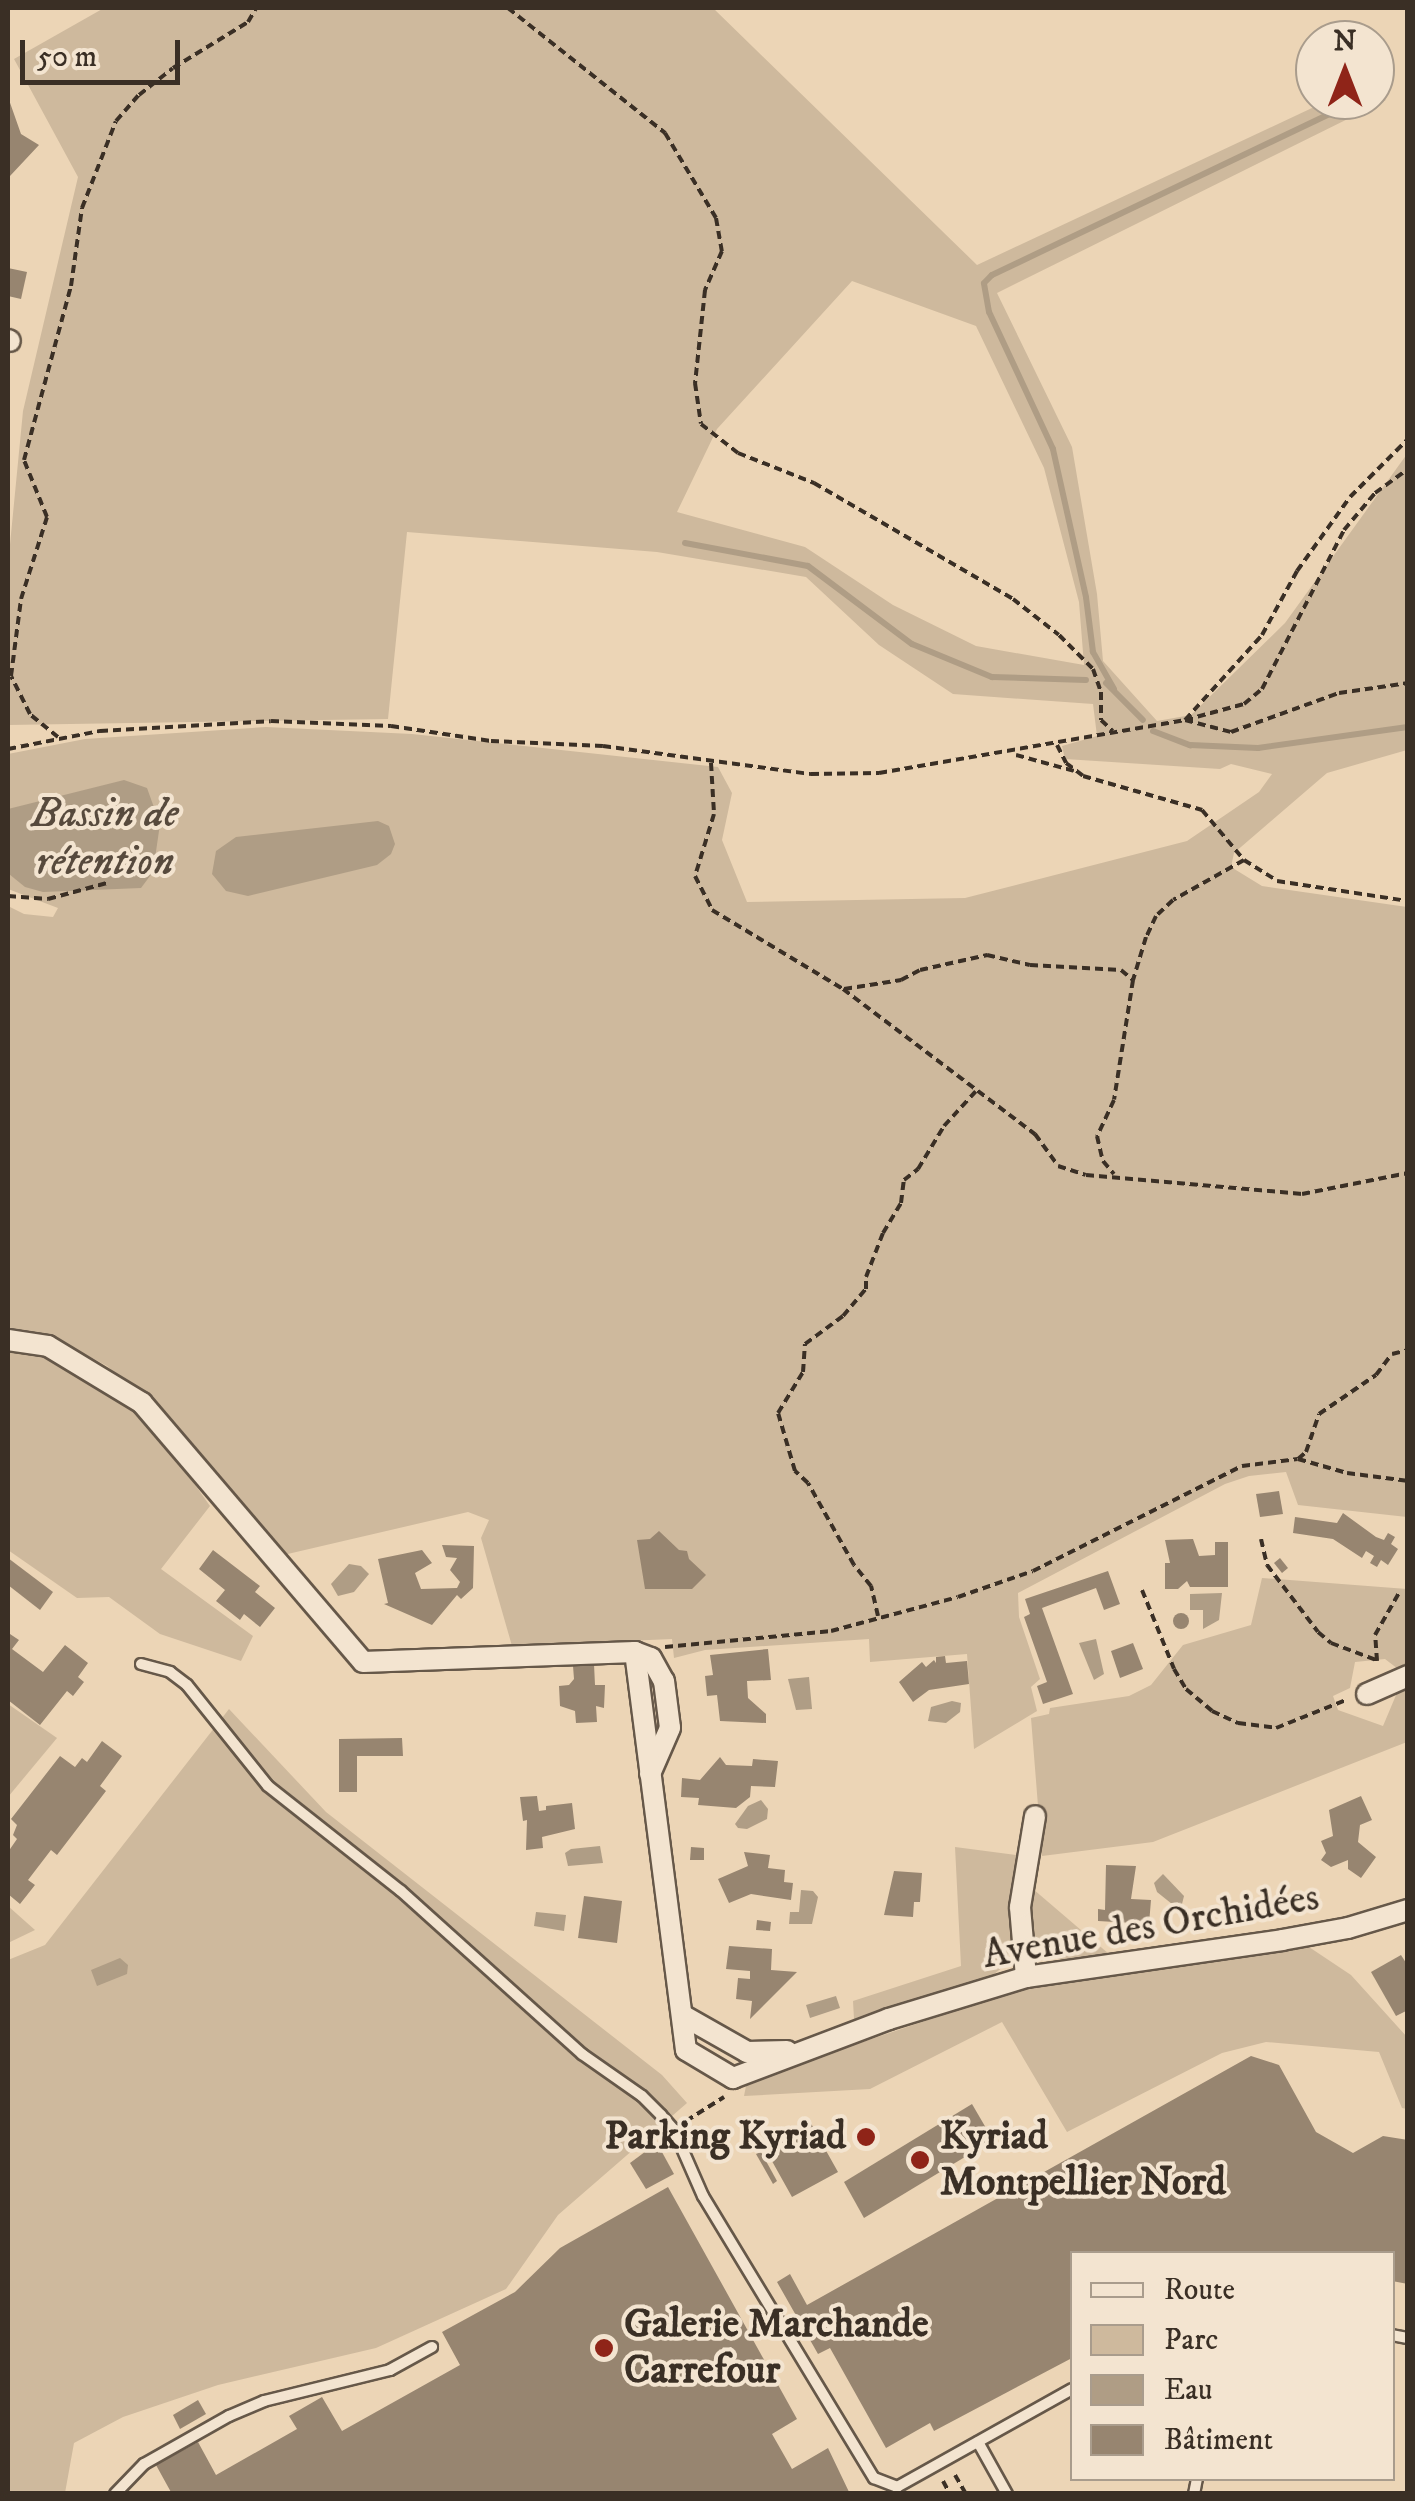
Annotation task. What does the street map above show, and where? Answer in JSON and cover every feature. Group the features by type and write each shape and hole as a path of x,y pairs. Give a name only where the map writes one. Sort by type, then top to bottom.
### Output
{"street":[{"path":"8,1340 48,1346 142,1403 363,1662 635,1652 686,2050 740,2079"},
{"path":"1368,1694 1406,1677"},
{"path":"1026,1977 1020,1906 1034,1816"},
{"name":"Avenue des Orchidées","path":"740,2079 813,2046 1026,1977 1282,1940 1348,1928 1408,1910"},
{"path":"682,2015 691,2024 756,2055 813,2046"}],"lane":[{"path":"141,1664 170,1672 187,1685 268,1786 401,1891 582,2054 642,2096 674,2130 703,2196 874,2478 896,2486 1070,2391"},
{"path":"115,2494 144,2464 228,2416 264,2401 390,2370 432,2347"},
{"path":"978,2442 1007,2494"}],"path":[{"path":"58,737 30,714 20,700 12,662 21,599 47,516 24,460 71,286 82,208 102,147 116,122 140,94 173,68 248,22 256,8"},
{"path":"508,8 664,133 716,218 722,252 704,290 694,383 701,424 738,452 814,482 1012,599 1059,634 1093,669 1101,692 1101,720 1113,731"},
{"path":"1185,720 1200,698 1262,635 1297,571 1350,497 1408,439"},
{"path":"8,748 58,737 181,724 272,721 392,726 491,741 603,746 811,774 879,774 1185,720 1244,704 1262,689 1344,530 1375,493 1408,469"},
{"path":"1185,720 1232,732 1339,692 1408,683"},
{"path":"1057,745 1074,771"},
{"path":"1012,753 1202,810 1244,860 1276,880 1408,900"},
{"path":"711,763 714,814 695,876 712,910 843,989 1035,1134 1058,1166 1071,1173 1302,1194 1408,1173"},
{"path":"1114,1174 1103,1161 1098,1136 1116,1089 1132,980 1156,916 1192,887 1244,860"},
{"path":"8,896 48,899 107,883"},
{"path":"843,989 901,980 920,970 987,956 1068,969 1121,970 1132,980"},
{"path":"879,1618 870,1586 808,1483 796,1471 778,1413 802,1372 805,1344 842,1316 866,1289 880,1242 901,1203 904,1180 918,1169 939,1134 976,1091"},
{"path":"1298,1459 1306,1452 1319,1414 1376,1375 1392,1354 1408,1350"},
{"path":"635,1652 830,1631 1033,1571 1242,1466 1298,1459 1347,1473 1408,1481"},
{"path":"1261,1539 1267,1565 1318,1632 1331,1642 1376,1660 1395,1677 1406,1677"},
{"path":"1142,1590 1186,1689 1212,1711 1238,1723 1276,1728 1368,1694"},
{"path":"1376,1660 1375,1636 1399,1594"},
{"path":"674,2130 701,2108 731,2094 740,2079"},
{"path":"955,2475 966,2494"},
{"path":"943,2481 950,2494"}],"green space":[{"path":"104,8 713,8 977,265 1295,116 1295,120 1346,120 997,293 1072,447 1097,594 1103,661 1157,721 1191,715 1285,623 1407,454 1407,750 1327,773 1234,853 1231,867 1262,886 1407,907 1407,1517 1298,1505 1286,1472 1249,1476 1225,1484 1018,1593 1019,1617 1040,1679 1031,1687 1037,1711 974,1749 967,1654 870,1662 869,1639 705,1650 674,1658 672,1639 512,1646 481,1538 489,1520 468,1512 279,1556 154,1405 107,1366 57,1339 8,1330 8,906 24,914 53,917 58,908 8,889 8,754 85,739 266,727 412,734 718,767 732,793 722,840 747,902 965,898 1187,841 1259,792 1272,774 1231,764 1220,769 1065,759 1062,746 1097,736 1093,704 953,694 879,645 806,577 657,552 407,532 388,719 8,725 8,565 23,411 78,177 14,59","holes":["852,281 976,326 1044,468 1079,602 1084,665 976,646 893,605 805,547 677,512 717,429"]},
{"path":"8,1351 43,1354 80,1368 140,1417 174,1455 210,1506 161,1569 253,1636 241,1661 160,1634 109,1597 77,1598 8,1550"},
{"path":"1262,1578 1407,1589 1407,1669 1402,1672 1385,1659 1355,1662 1350,1688 1333,1696 1338,1710 1383,1726 1399,1688 1407,1685 1407,1742 1153,1842 1042,1856 1031,1718 1049,1714 1050,1708 1129,1696 1151,1685 1183,1645 1251,1625"},
{"path":"8,1704 57,1738 8,1797"},
{"path":"229,1709 326,1812 662,2075 687,2103 558,2215 506,2289 376,2348 218,2385 123,2417 74,2443 65,2493 8,2494 8,1960 45,1945"},
{"path":"955,1847 1016,1855 1011,1948 1004,1966 993,1975 854,2019 853,2001 961,1966"},
{"path":"1033,1889 1109,1954 1072,1961 1045,1956 1035,1947 1031,1932"},
{"path":"8,1906 35,1930 8,1943"},
{"path":"1309,1947 1351,1975 1407,2037 1407,2109 1402,2108 1379,2052 1266,2042 1222,2053 1067,2132 1002,2022 870,2089 744,2096 747,2081 1014,1991 1076,1978"}],"water":[{"name":"Bassin de rétention","path":"124,780 147,788 160,824 153,872 141,888 43,892 25,887 9,874 8,809"},
{"name":"Bassin de rétention","path":"378,821 389,826 395,844 391,854 377,865 248,896 226,891 212,874 216,851 236,837"},
{"path":"349,1564 361,1566 369,1574 354,1592 338,1596 331,1584"},
{"path":"1222,1593 1219,1620 1203,1629 1203,1610 1190,1610 1190,1594"},
{"path":"1096,1639 1104,1674 1094,1680 1079,1643"},
{"path":"809,1677 812,1709 796,1710 788,1679"},
{"path":"952,1701 961,1703 960,1712 946,1723 928,1721 931,1707"},
{"path":"761,1800 768,1809 767,1819 747,1829 738,1828 735,1824 748,1806"},
{"path":"600,1846 603,1863 568,1866 565,1853 571,1849"},
{"path":"1163,1874 1184,1896 1182,1904 1172,1904 1157,1892 1154,1883"},
{"path":"801,1890 813,1891 818,1897 812,1924 789,1924 790,1912 799,1912"},
{"path":"536,1912 566,1915 564,1931 534,1926"},
{"path":"120,1958 128,1965 127,1974 97,1986 91,1970"},
{"path":"836,1996 840,2008 810,2018 806,2005"}],"building":[{"path":"8,97 21,134 39,145 10,176"},
{"path":"8,268 27,272 21,299 8,296"},
{"path":"1279,1491 1283,1514 1260,1517 1256,1494"},
{"path":"1343,1513 1376,1537 1384,1540 1388,1533 1395,1537 1391,1544 1398,1549 1388,1565 1381,1560 1377,1567 1370,1563 1374,1556 1366,1551 1362,1558 1333,1539 1293,1533 1295,1517 1337,1523"},
{"path":"659,1531 679,1550 687,1551 689,1559 706,1575 692,1589 645,1589 637,1540 650,1539"},
{"path":"1193,1539 1199,1556 1215,1555 1215,1542 1228,1542 1228,1587 1190,1587 1187,1581 1178,1589 1165,1589 1165,1563 1170,1563 1165,1540"},
{"path":"442,1545 474,1546 473,1588 461,1599 457,1595 432,1625 384,1604 388,1603 378,1559 422,1550 432,1563 415,1573 421,1589 457,1588 460,1582 450,1570 457,1558 446,1557"},
{"path":"213,1550 260,1586 255,1592 275,1608 260,1627 244,1614 240,1620 216,1601 225,1590 199,1569"},
{"path":"8,1558 53,1592 40,1610 8,1585"},
{"path":"1280,1558 1288,1568 1282,1573 1274,1563"},
{"path":"1108,1571 1120,1604 1104,1610 1096,1588 1042,1608 1073,1694 1043,1704 1037,1686 1047,1682 1024,1617 1030,1614 1025,1599"},
{"path":"1181,1613 1189,1621 1181,1629 1173,1621"},
{"path":"10,1634 19,1640 12,1649 43,1672 65,1645 88,1663 78,1677 84,1682 73,1696 67,1691 40,1725 8,1700"},
{"path":"1133,1643 1143,1669 1120,1678 1111,1651"},
{"path":"768,1649 771,1680 747,1681 748,1698 766,1714 766,1723 720,1721 717,1695 707,1696 705,1676 713,1675 710,1655"},
{"path":"945,1656 946,1663 967,1661 969,1684 929,1690 913,1702 899,1682 922,1662 926,1667 934,1660 936,1663 936,1657"},
{"path":"594,1664 595,1685 605,1685 604,1708 596,1706 597,1722 576,1723 575,1711 560,1706 559,1686 569,1685 574,1679 573,1666"},
{"path":"402,1738 403,1756 357,1756 357,1792 339,1792 339,1739"},
{"path":"102,1741 122,1756 100,1786 106,1791 57,1855 51,1850 28,1880 35,1885 20,1904 8,1894 8,1852 17,1839 13,1835 17,1825 11,1819 60,1756 75,1767 82,1758 87,1762"},
{"path":"720,1757 726,1765 752,1766 753,1759 778,1761 775,1787 751,1786 750,1797 736,1808 698,1805 699,1798 681,1797 682,1778 700,1780"},
{"path":"537,1796 539,1811 546,1810 546,1806 572,1803 575,1829 542,1837 543,1848 526,1850 527,1820 523,1821 520,1797"},
{"path":"1361,1796 1372,1820 1360,1825 1358,1842 1376,1857 1361,1878 1348,1869 1348,1860 1331,1867 1321,1860 1326,1853 1321,1841 1333,1836 1329,1810"},
{"path":"691,1847 704,1848 704,1860 690,1860"},
{"path":"744,1852 770,1855 768,1868 785,1870 784,1882 793,1883 791,1900 751,1894 729,1903 718,1879 748,1866"},
{"path":"1106,1865 1136,1866 1131,1899 1151,1900 1149,1924 1098,1921 1098,1909 1105,1910"},
{"path":"894,1871 922,1873 920,1902 914,1902 913,1917 884,1915"},
{"path":"584,1896 622,1901 617,1943 578,1938"},
{"path":"757,1920 771,1922 770,1931 756,1930"},
{"path":"729,1946 772,1949 771,1970 797,1972 750,2019 752,2001 736,1999 738,1978 750,1979 750,1971 726,1969"},
{"path":"1401,1955 1408,1966 1408,2010 1396,2016 1371,1972"},
{"path":"1251,2056 1279,2065 1316,2132 1353,2153 1383,2136 1408,2140 1408,2284 1395,2282 1395,2251 1070,2251 1070,2359 934,2431 930,2423 886,2448 830,2348 818,2354 777,2282 790,2274 807,2305"},
{"path":"972,2104 993,2140 864,2218 844,2182"},
{"path":"808,2120 827,2145 824,2147 838,2172 792,2197 763,2145"},
{"path":"657,2143 674,2174 646,2189 630,2163"},
{"path":"761,2152 777,2181 773,2184 756,2154"},
{"name":"Galerie Marchande Carrefour","path":"668,2187 797,2419 772,2434 792,2469 828,2448 850,2494 172,2494 156,2465 198,2442 216,2475 297,2429 289,2416 322,2397 342,2431 460,2365 442,2332 515,2292 560,2248"},
{"path":"198,2400 206,2414 180,2429 173,2415"}],"waterway":[{"path":"1114,689 1093,652 1086,597 1053,449 989,312 984,283 992,275 1317,120"},
{"path":"685,543 808,566 912,644 992,677 1086,680"},
{"path":"1106,683 1143,720"},
{"path":"1153,731 1190,745 1258,748 1408,727"}],"place":[{"name":"Parking Kyriad","path":"866,2137"},
{"name":"Kyriad Montpellier Nord","path":"920,2160"},
{"name":"Galerie Marchande Carrefour","path":"604,2348"}]}
